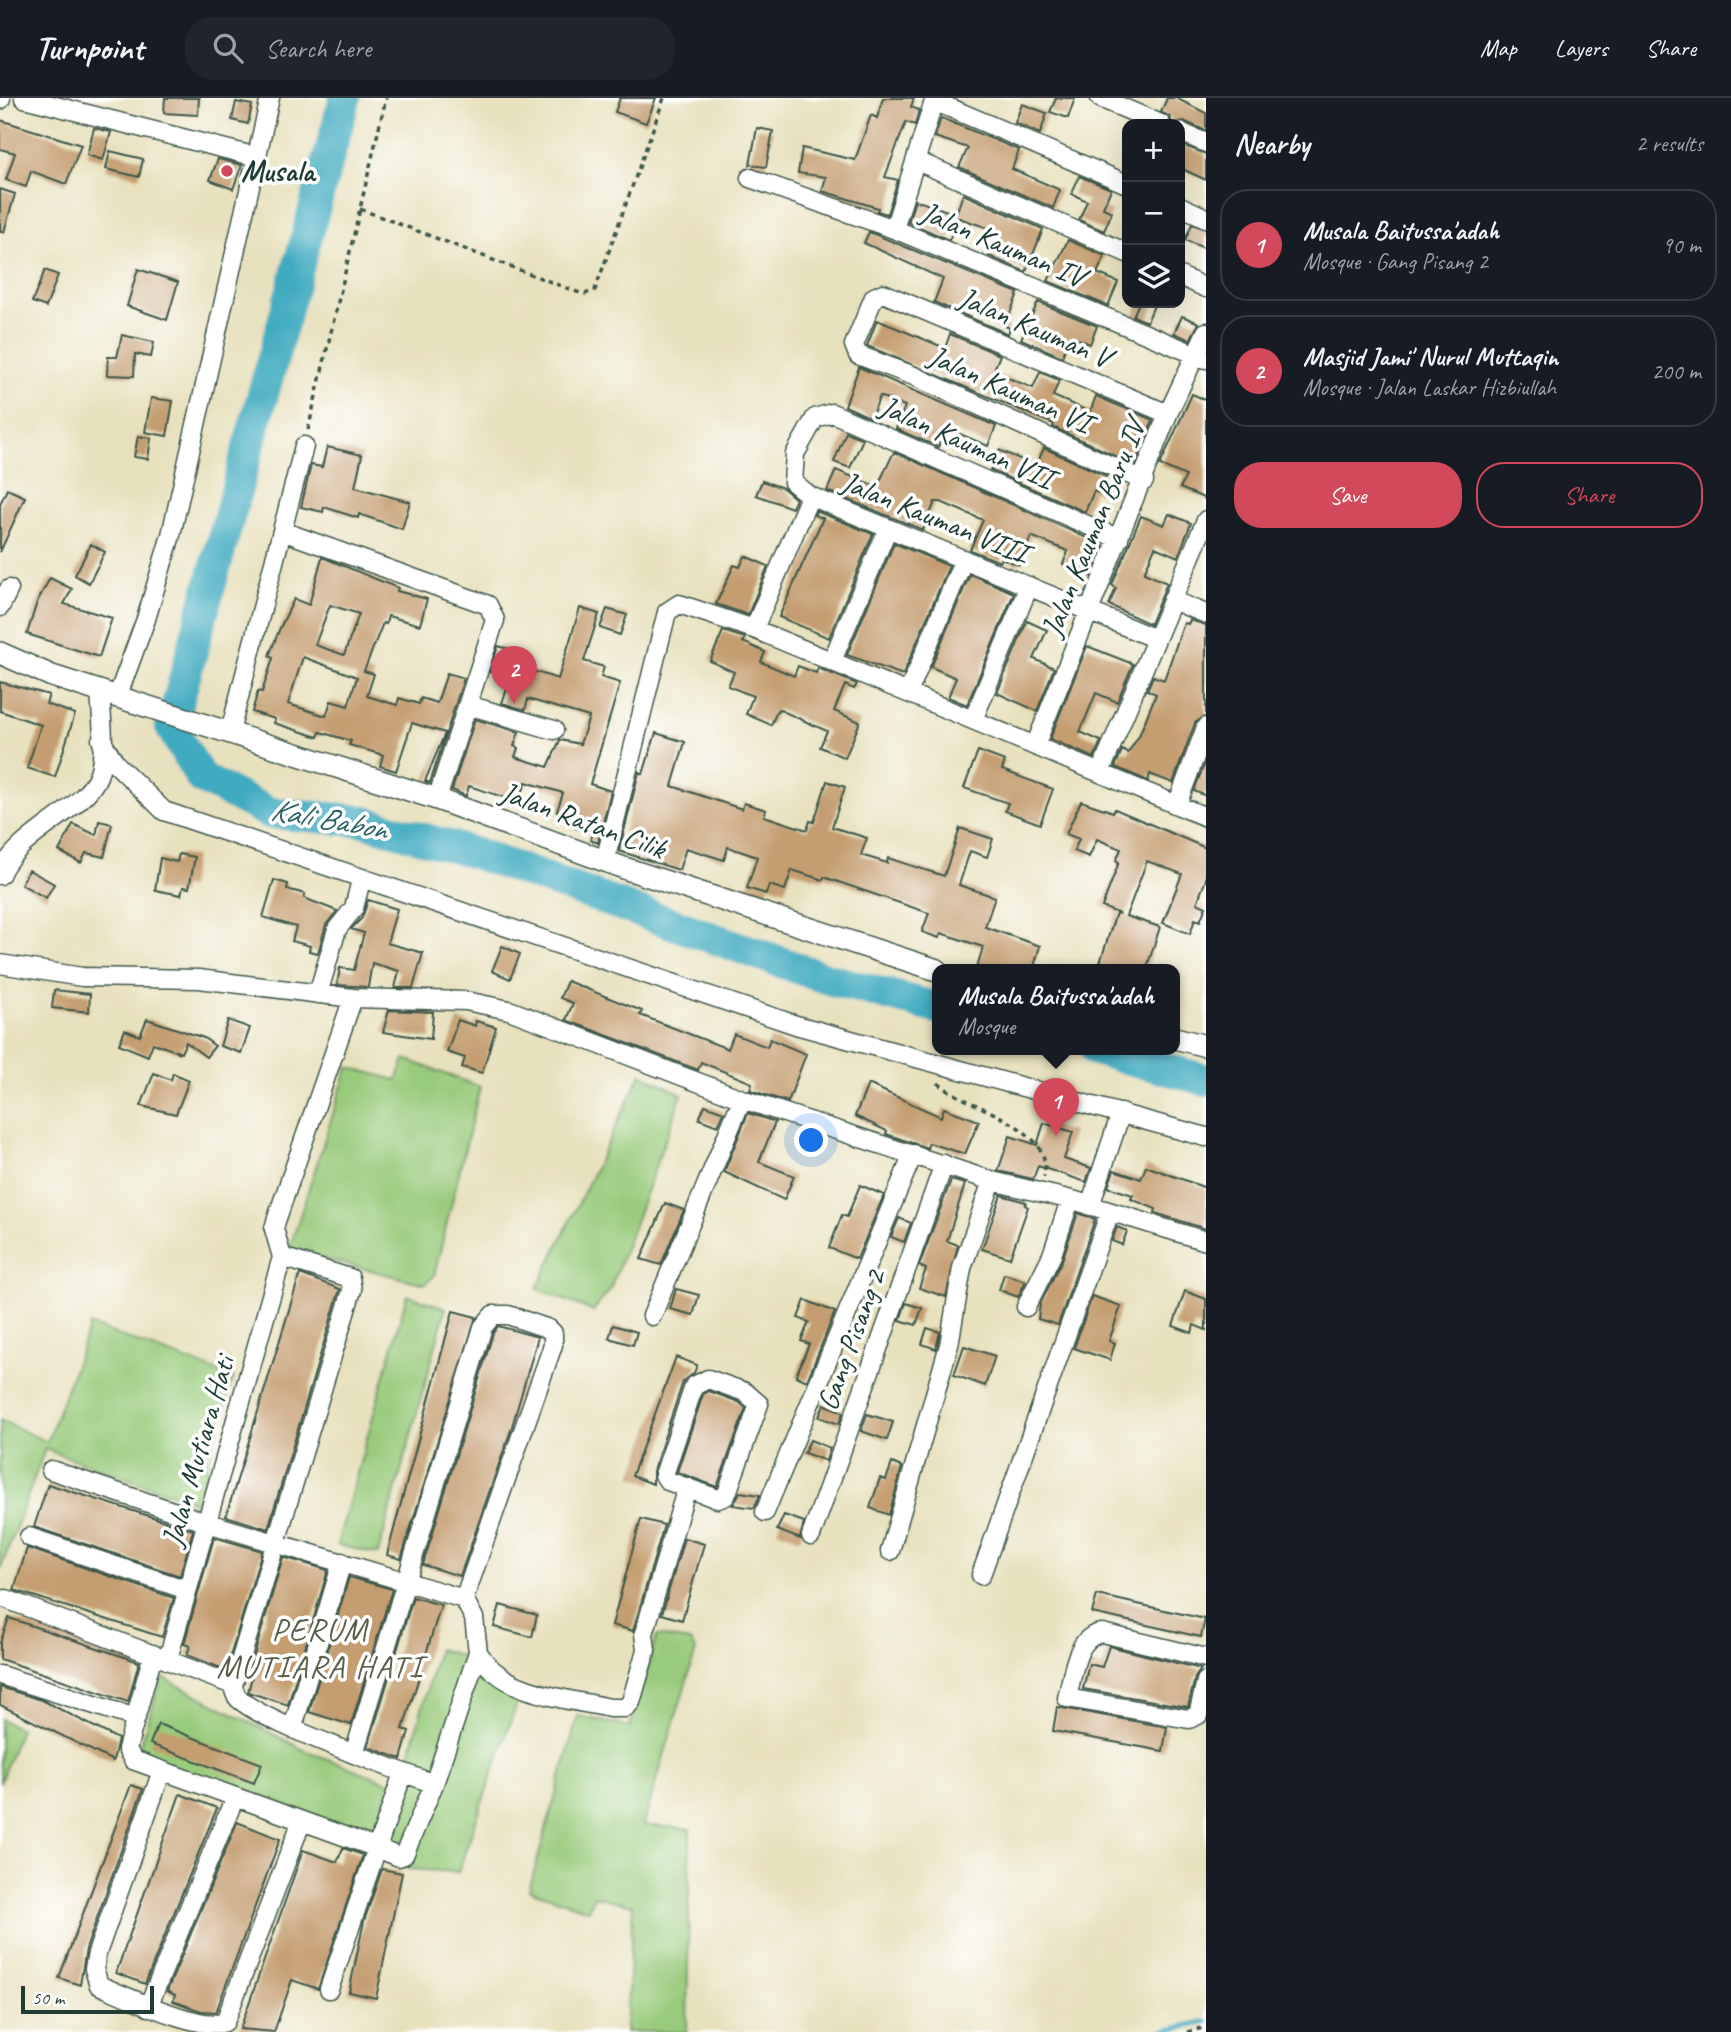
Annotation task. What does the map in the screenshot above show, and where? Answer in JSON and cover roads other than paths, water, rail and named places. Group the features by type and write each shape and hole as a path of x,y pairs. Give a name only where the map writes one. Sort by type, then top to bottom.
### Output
{"street":[{"path":"24,98 257,157"},
{"path":"1,867 12,853 93,784 98,775 101,740 115,695 146,619 171,535 270,98"},
{"path":"1100,98 1149,119"},
{"path":"894,229 935,99 1122,182"},
{"path":"1185,134 1206,143"},
{"path":"917,161 1122,251"},
{"name":"Jalan Kauman IV","path":"750,178 894,229 1201,356"},
{"path":"1185,208 1206,218"},
{"path":"1185,278 1206,288"},
{"name":"Jalan Kauman V","path":"854,351 874,297 879,293 1168,414"},
{"name":"Jalan Kauman Baru IV","path":"1035,746 1144,481 1168,414 1201,356 1206,332"},
{"name":"Jalan Kauman VI","path":"854,351 1144,481"},
{"name":"Jalan Kauman VII","path":"810,496 793,482 795,454 815,418 832,414 1119,539"},
{"path":"220,728 282,531 304,446"},
{"path":"754,629 810,496"},
{"name":"Jalan Kauman VIII","path":"810,496 1156,639"},
{"path":"1100,773 1206,520"},
{"path":"832,662 888,528"},
{"path":"282,531 488,605 495,620 437,799"},
{"path":"908,693 964,559"},
{"path":"973,720 1029,586"},
{"path":"0,607 9,589"},
{"path":"1172,600 1206,614"},
{"path":"606,861 667,612 679,604 754,629 1206,817"},
{"name":"Jalan Ratan Cilik","path":"0,653 52,676 437,799 606,861 932,968"},
{"path":"468,705 554,730"},
{"path":"1177,804 1206,727"},
{"path":"101,740 124,772 164,811 361,880 796,1025 1206,1137"},
{"path":"318,994 337,929 354,908 361,880"},
{"path":"0,964 82,977 199,979 353,998 466,1001 509,1010 742,1099 992,1181 1070,1200 1206,1241"},
{"path":"353,998 274,1229 282,1257 350,1278 353,1282 233,1685 238,1699 293,1727 354,1754 434,1784"},
{"path":"1180,1039 1206,1046"},
{"path":"652,1316 742,1099"},
{"path":"1090,1206 1121,1113"},
{"path":"765,1512 913,1154"},
{"name":"Gang Pisang 2","path":"811,1536 944,1164"},
{"path":"890,1551 949,1345 962,1268 992,1181"},
{"path":"1026,1307 1052,1255 1070,1200"},
{"path":"981,1575 1110,1212"},
{"name":"Jalan Mutiara Hati","path":"162,1771 128,1755 135,1718 187,1590 282,1257"},
{"path":"354,1754 483,1327 493,1315 508,1315 549,1329 553,1334 553,1345 464,1599"},
{"path":"708,1379 755,1397 758,1409 726,1496 718,1499 687,1487 665,1479 664,1475 695,1386 708,1379"},
{"path":"51,1470 208,1523 464,1599 474,1618 478,1652 486,1666 509,1682 610,1708 625,1707 631,1702 646,1650 644,1634 687,1487"},
{"path":"29,1537 187,1590"},
{"path":"293,1727 342,1562"},
{"path":"6,1599 233,1685"},
{"path":"1206,1658 1102,1633 1094,1634 1082,1644 1067,1698 1189,1719 1198,1715 1206,1681"},
{"path":"301,1823 225,2022 220,2027 205,2028 99,1985 94,1969 97,1953 162,1771 399,1857 404,1855 434,1784 478,1652"},
{"path":"0,1675 135,1718"},
{"path":"329,1989 403,1773"},
{"path":"148,2007 235,1797"}],"waterway":[{"name":"Kali Babon","path":"345,98 171,727 201,778 270,813 363,821 477,854 828,979 932,1007"},
{"name":"Kali Babon","path":"1114,1055 1206,1080"},
{"path":"1161,2032 1206,2021"}],"place":[{"name":"Musala","path":"227,171"},
{"name":"Masjid Jami' Nurul Muttaqin","path":"514,704"},
{"name":"Musala Baitussa'adah","path":"1056,1136"}],"district":[{"name":"PERUM MUTIARA HATI","path":"320,1648"}]}
